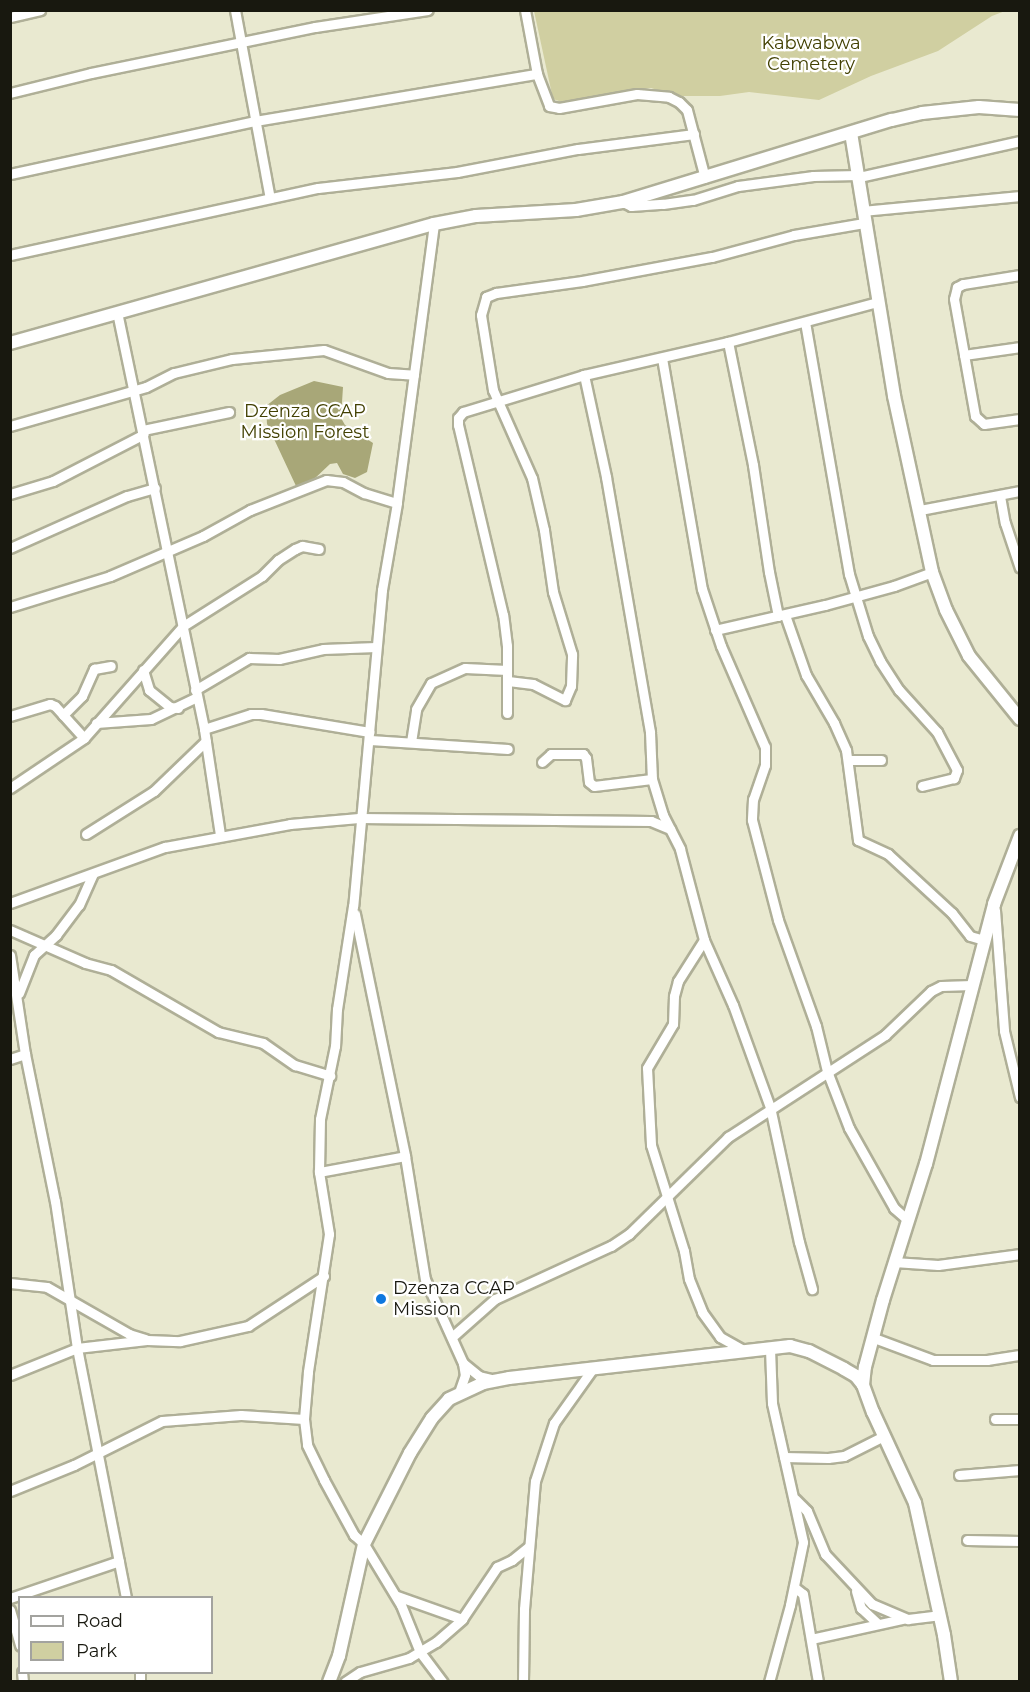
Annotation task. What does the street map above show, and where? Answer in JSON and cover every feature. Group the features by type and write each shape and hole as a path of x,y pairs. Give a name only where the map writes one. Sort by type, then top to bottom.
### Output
{"street":[{"path":"10,17 40,10"},
{"path":"235,10 270,198"},
{"path":"10,93 92,73 315,27 428,10"},
{"path":"525,10 537,74 547,103 553,108 637,94 669,97 680,102 687,110 705,178"},
{"path":"10,174 255,121 537,74"},
{"path":"10,343 434,224 476,216 576,210 623,202 922,113 979,107 1020,110"},
{"path":"850,133 894,396 932,572 946,610 969,656 984,678 1020,719"},
{"path":"10,255 318,188 485,168 622,142 694,134"},
{"path":"623,202 631,206 663,204 693,200 738,186 813,176 859,176 1020,141"},
{"path":"508,681 533,684 565,700 572,686 572,654 553,592 544,530 532,478 494,390 481,315 483,302 491,295 712,256 863,217 1020,196"},
{"path":"434,224 397,503 385,566 375,647 370,736 359,818 353,906 330,1076 321,1119 318,1149 319,1172 329,1227 324,1276 308,1372 304,1419 305,1434 313,1458 354,1535 364,1544 395,1595 420,1652 443,1682"},
{"path":"1020,275 957,287 954,298 972,405 978,421 984,423 1020,418"},
{"path":"507,713 508,681 503,615 458,425 458,418 463,412 584,375 728,342 877,302"},
{"path":"117,312 144,432 204,729 220,835"},
{"path":"805,322 843,542 856,597 880,661 899,690 937,732 957,770 954,778 922,786"},
{"path":"728,342 753,465 769,572 782,615 806,675 834,723 848,760 858,840 888,854 952,913 970,936 984,940"},
{"path":"964,355 1020,347"},
{"path":"10,426 135,389 174,373 223,360 318,350 345,356 388,373 414,375"},
{"path":"662,358 696,566 715,630 763,740 765,765 753,799 752,819 778,920 816,1026 827,1071 855,1140 894,1208 908,1220"},
{"path":"584,375 606,477 650,732 652,779 685,866 704,940 733,1005 770,1107 799,1242 812,1289"},
{"path":"10,494 53,481 144,432 229,412"},
{"path":"10,607 111,576 203,536 269,502 326,480 343,482 364,493 397,503"},
{"path":"10,548 105,505 155,488"},
{"path":"920,510 1020,491"},
{"path":"1000,496 1010,542 1020,568"},
{"path":"10,788 84,738 183,626 262,576 278,560 295,549 302,546 319,549"},
{"path":"715,630 856,597 932,572"},
{"path":"96,723 151,719 178,708 196,693 249,658 279,659 323,649 375,647"},
{"path":"63,715 82,696 94,669 111,666"},
{"path":"411,742 416,709 430,683 465,668 507,670"},
{"path":"143,670 149,690 170,707 178,708"},
{"path":"10,716 50,704 84,738"},
{"path":"204,729 250,714 261,714 370,736 441,747 508,749"},
{"path":"86,834 154,790 206,741"},
{"path":"542,762 551,754 583,754 586,758 589,782 594,786 652,779"},
{"path":"848,760 881,759"},
{"path":"10,903 155,850 220,835 290,824 359,818 651,820 670,829"},
{"path":"863,1385 894,1262 926,1164 994,904 1020,836"},
{"path":"18,995 34,955 56,935 79,905 93,874"},
{"path":"994,904 1004,1031 1015,1062 1020,1097"},
{"path":"353,906 405,1156 425,1279 453,1336 463,1363 465,1375 459,1392"},
{"path":"10,930 85,963 111,970 218,1032 263,1042 295,1065 330,1076"},
{"path":"704,940 678,981 674,996 673,1024 664,1042 650,1060 646,1073 651,1145 689,1279 702,1312 720,1336 747,1352"},
{"path":"10,956 18,995 25,1054 50,1170 77,1348 126,1596"},
{"path":"453,1336 495,1299 620,1240 717,1146 770,1107 898,1025 931,991 941,986 972,985"},
{"path":"10,1059 25,1054"},
{"path":"319,1172 405,1156"},
{"path":"894,1262 938,1265 1020,1254"},
{"path":"10,1375 77,1348 147,1340 180,1341 248,1326 324,1276"},
{"path":"10,1283 47,1287 129,1334 147,1340"},
{"path":"874,1338 933,1360 987,1360 1020,1354"},
{"path":"329,1682 339,1656 364,1544 387,1496 432,1418 459,1392 496,1380 591,1371 790,1346 808,1351 850,1372 863,1385 915,1503 951,1682"},
{"path":"769,1682 794,1587 802,1542 795,1499 770,1390 770,1348"},
{"path":"463,1363 479,1376 496,1380"},
{"path":"523,1682 524,1609 535,1481 554,1423 591,1371"},
{"path":"10,1491 74,1465 162,1421 241,1415 304,1419"},
{"path":"995,1419 1020,1419"},
{"path":"784,1457 844,1456 884,1436"},
{"path":"959,1475 1020,1470"},
{"path":"795,1499 807,1511 825,1554 856,1589 881,1609 908,1619"},
{"path":"968,1540 1020,1540"},
{"path":"345,1682 360,1672 399,1662 420,1652 462,1619 497,1567 529,1546"},
{"path":"10,1598 119,1561"},
{"path":"794,1587 803,1594 818,1682"},
{"path":"856,1589 861,1608 858,1628"},
{"path":"395,1595 462,1619"},
{"path":"861,1608 877,1623"},
{"path":"10,1610 18,1640"},
{"path":"811,1639 877,1623 939,1616"}],"green space":[{"name":"Kabwabwa Cemetery","path":"534,11 1005,11 992,16 938,51 871,76 819,100 749,92 720,96 676,96 651,88 619,92 571,105 553,99"},
{"name":"Dzenza CCAP Mission Forest","path":"314,381 343,387 341,418 345,425 373,443 367,472 355,478 343,474 337,463 330,464 312,481 296,486 267,424 266,406 280,395"}],"place":[{"name":"Dzenza CCAP Mission","path":"381,1299"}]}
